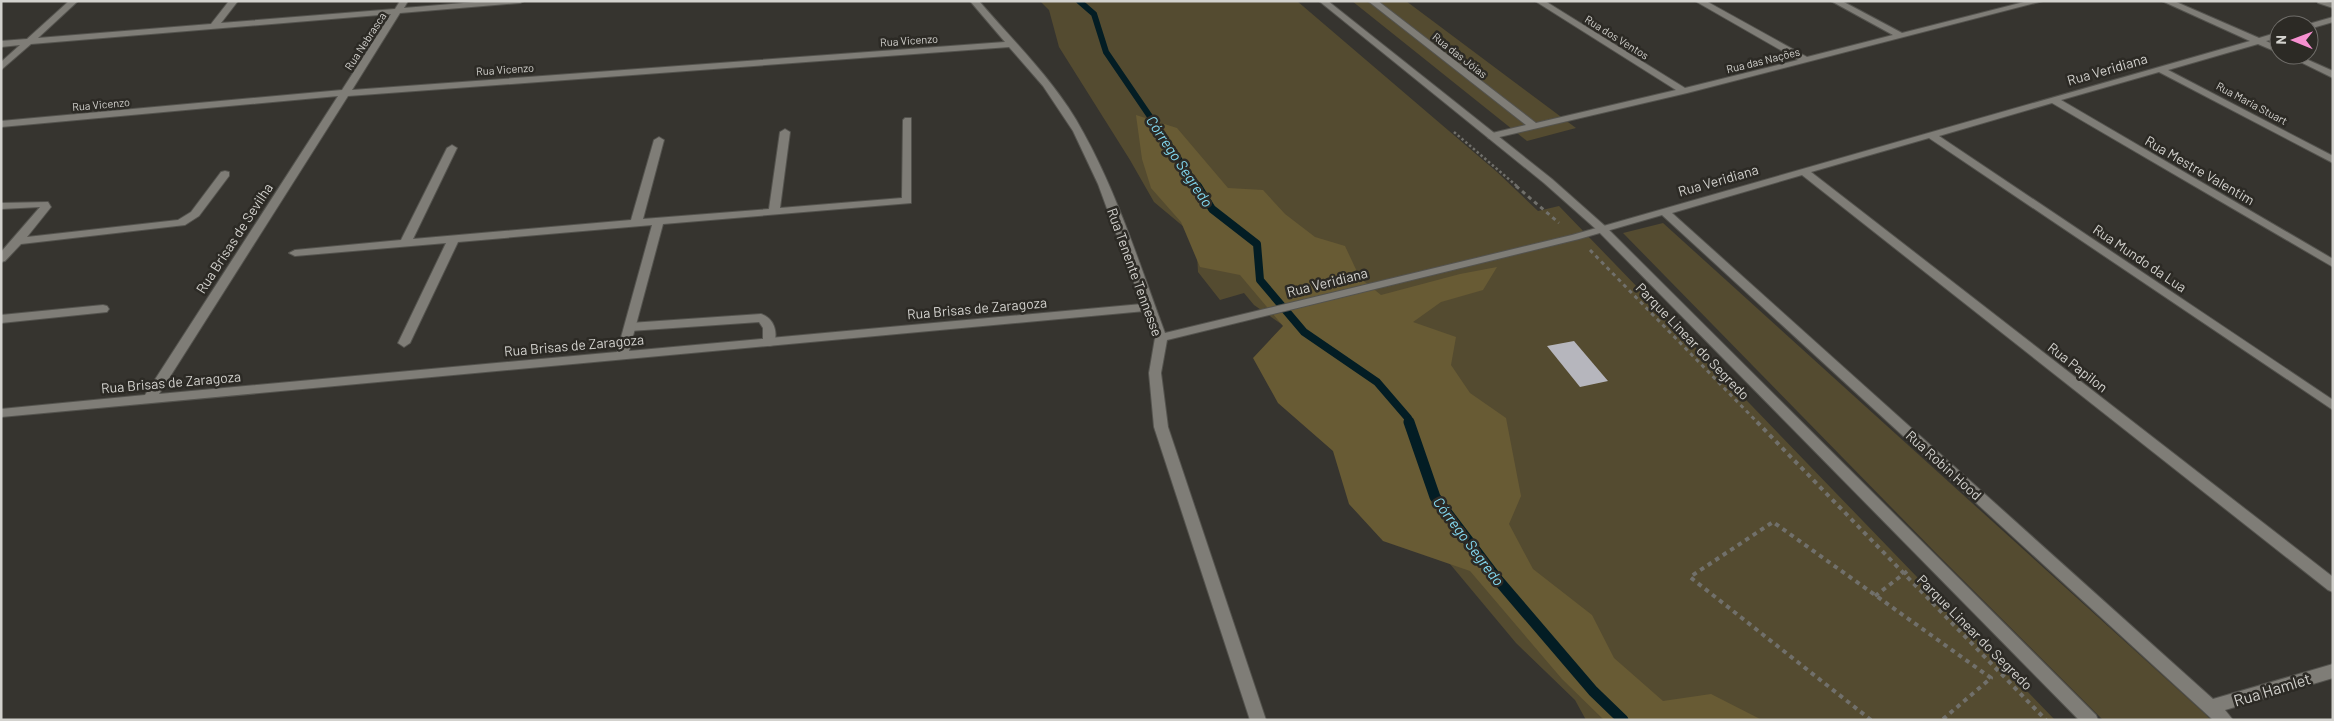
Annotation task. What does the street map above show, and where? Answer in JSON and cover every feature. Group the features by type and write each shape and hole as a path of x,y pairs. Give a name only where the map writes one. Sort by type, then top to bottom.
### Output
{"street":[{"path":"1,67 74,1"},
{"path":"214,26 234,1"},
{"name":"Rua Nebrasca","path":"344,92 404,1"},
{"path":"1,44 520,1"},
{"name":"Rua Tenente Tennesse","path":"974,1 1046,84 1078,131 1103,184 1161,338 1155,372 1161,428 1258,720"},
{"path":"1323,1 1548,181 1601,228 2090,720"},
{"name":"Rua das Jóias","path":"1372,1 1534,126"},
{"name":"Rua dos Ventos","path":"1539,1 1684,91"},
{"path":"1698,1 1805,60"},
{"path":"1835,1 1901,36"},
{"path":"2001,1 2015,8"},
{"name":"Rua das Nações","path":"1491,136 1684,91 2039,1"},
{"path":"2166,1 2269,45"},
{"path":"2321,1 2333,6"},
{"path":"2319,23 2333,19"},
{"name":"Rua Veridiana","path":"1161,338 1575,236 2269,38"},
{"name":"Rua Vicenzo","path":"1,124 344,92 1011,44"},
{"path":"2312,65 2333,75"},
{"name":"Rua Maria Stuart","path":"2160,69 2333,160"},
{"name":"Rua Brisas de Sevilha","path":"149,399 344,92"},
{"name":"Rua Mestre Valentim","path":"2054,100 2333,264"},
{"path":"295,253 907,201 908,120"},
{"path":"774,212 785,132"},
{"name":"Rua Mundo da Lua","path":"1931,135 2333,406"},
{"path":"636,223 659,140"},
{"path":"404,244 452,148"},
{"name":"Rua Papilon","path":"1804,172 2333,586"},
{"path":"18,241 182,223 195,214 225,174"},
{"path":"1,206 38,204 46,207 1,259"},
{"name":"Rua Robin Hood","path":"1664,211 2224,720"},
{"path":"622,355 658,221"},
{"path":"404,343 454,240"},
{"name":"Rua Brisas de Zaragoza","path":"1,413 1150,307"},
{"path":"1,320 103,310"},
{"path":"630,327 761,318 767,321 769,326 769,342"},
{"name":"Rua Hamlet","path":"2211,707 2333,671"}],"path":[{"name":"Parque Linear do Segredo","path":"1446,125 1596,256 1903,575 2046,720"},
{"path":"1871,720 1690,577 1773,522 1991,678 1942,720"},
{"path":"1875,596 1927,555"}],"shaded area":[{"path":"1040,1 1297,1 1497,172 1538,211 1559,206 2055,720 1586,720 1575,700 1516,643 1430,540 1323,353 1254,305 1244,293 1220,300 1198,272 1196,237 1154,202 1059,47 1049,10"},
{"path":"1352,1 1406,1 1576,128 1527,141"},
{"path":"1136,115 1177,128 1228,188 1263,190 1285,214 1315,237 1345,246 1360,278 1381,295 1460,274 1497,267 1483,290 1441,302 1413,322 1456,337 1451,365 1470,393 1506,418 1521,496 1509,524 1533,569 1592,615 1614,658 1663,701 1711,694 1762,720 1604,720 1562,679 1470,571 1383,541 1349,504 1333,451 1278,403 1253,358 1283,326 1240,275 1200,267 1181,222 1151,188 1142,159"},
{"path":"1663,223 2211,720 2103,720 1935,552 1623,233"}],"building":[{"path":"1574,341 1608,381 1580,387 1547,346"}],"waterway":[{"name":"Córrego Segredo","path":"1079,1 1094,14 1106,52 1198,187"},
{"name":"Córrego Segredo","path":"1198,186 1212,209 1257,244 1260,280 1304,332 1377,382 1408,418 1410,423"},
{"name":"Córrego Segredo","path":"1409,422 1435,497 1498,580 1593,691 1623,720"}]}
